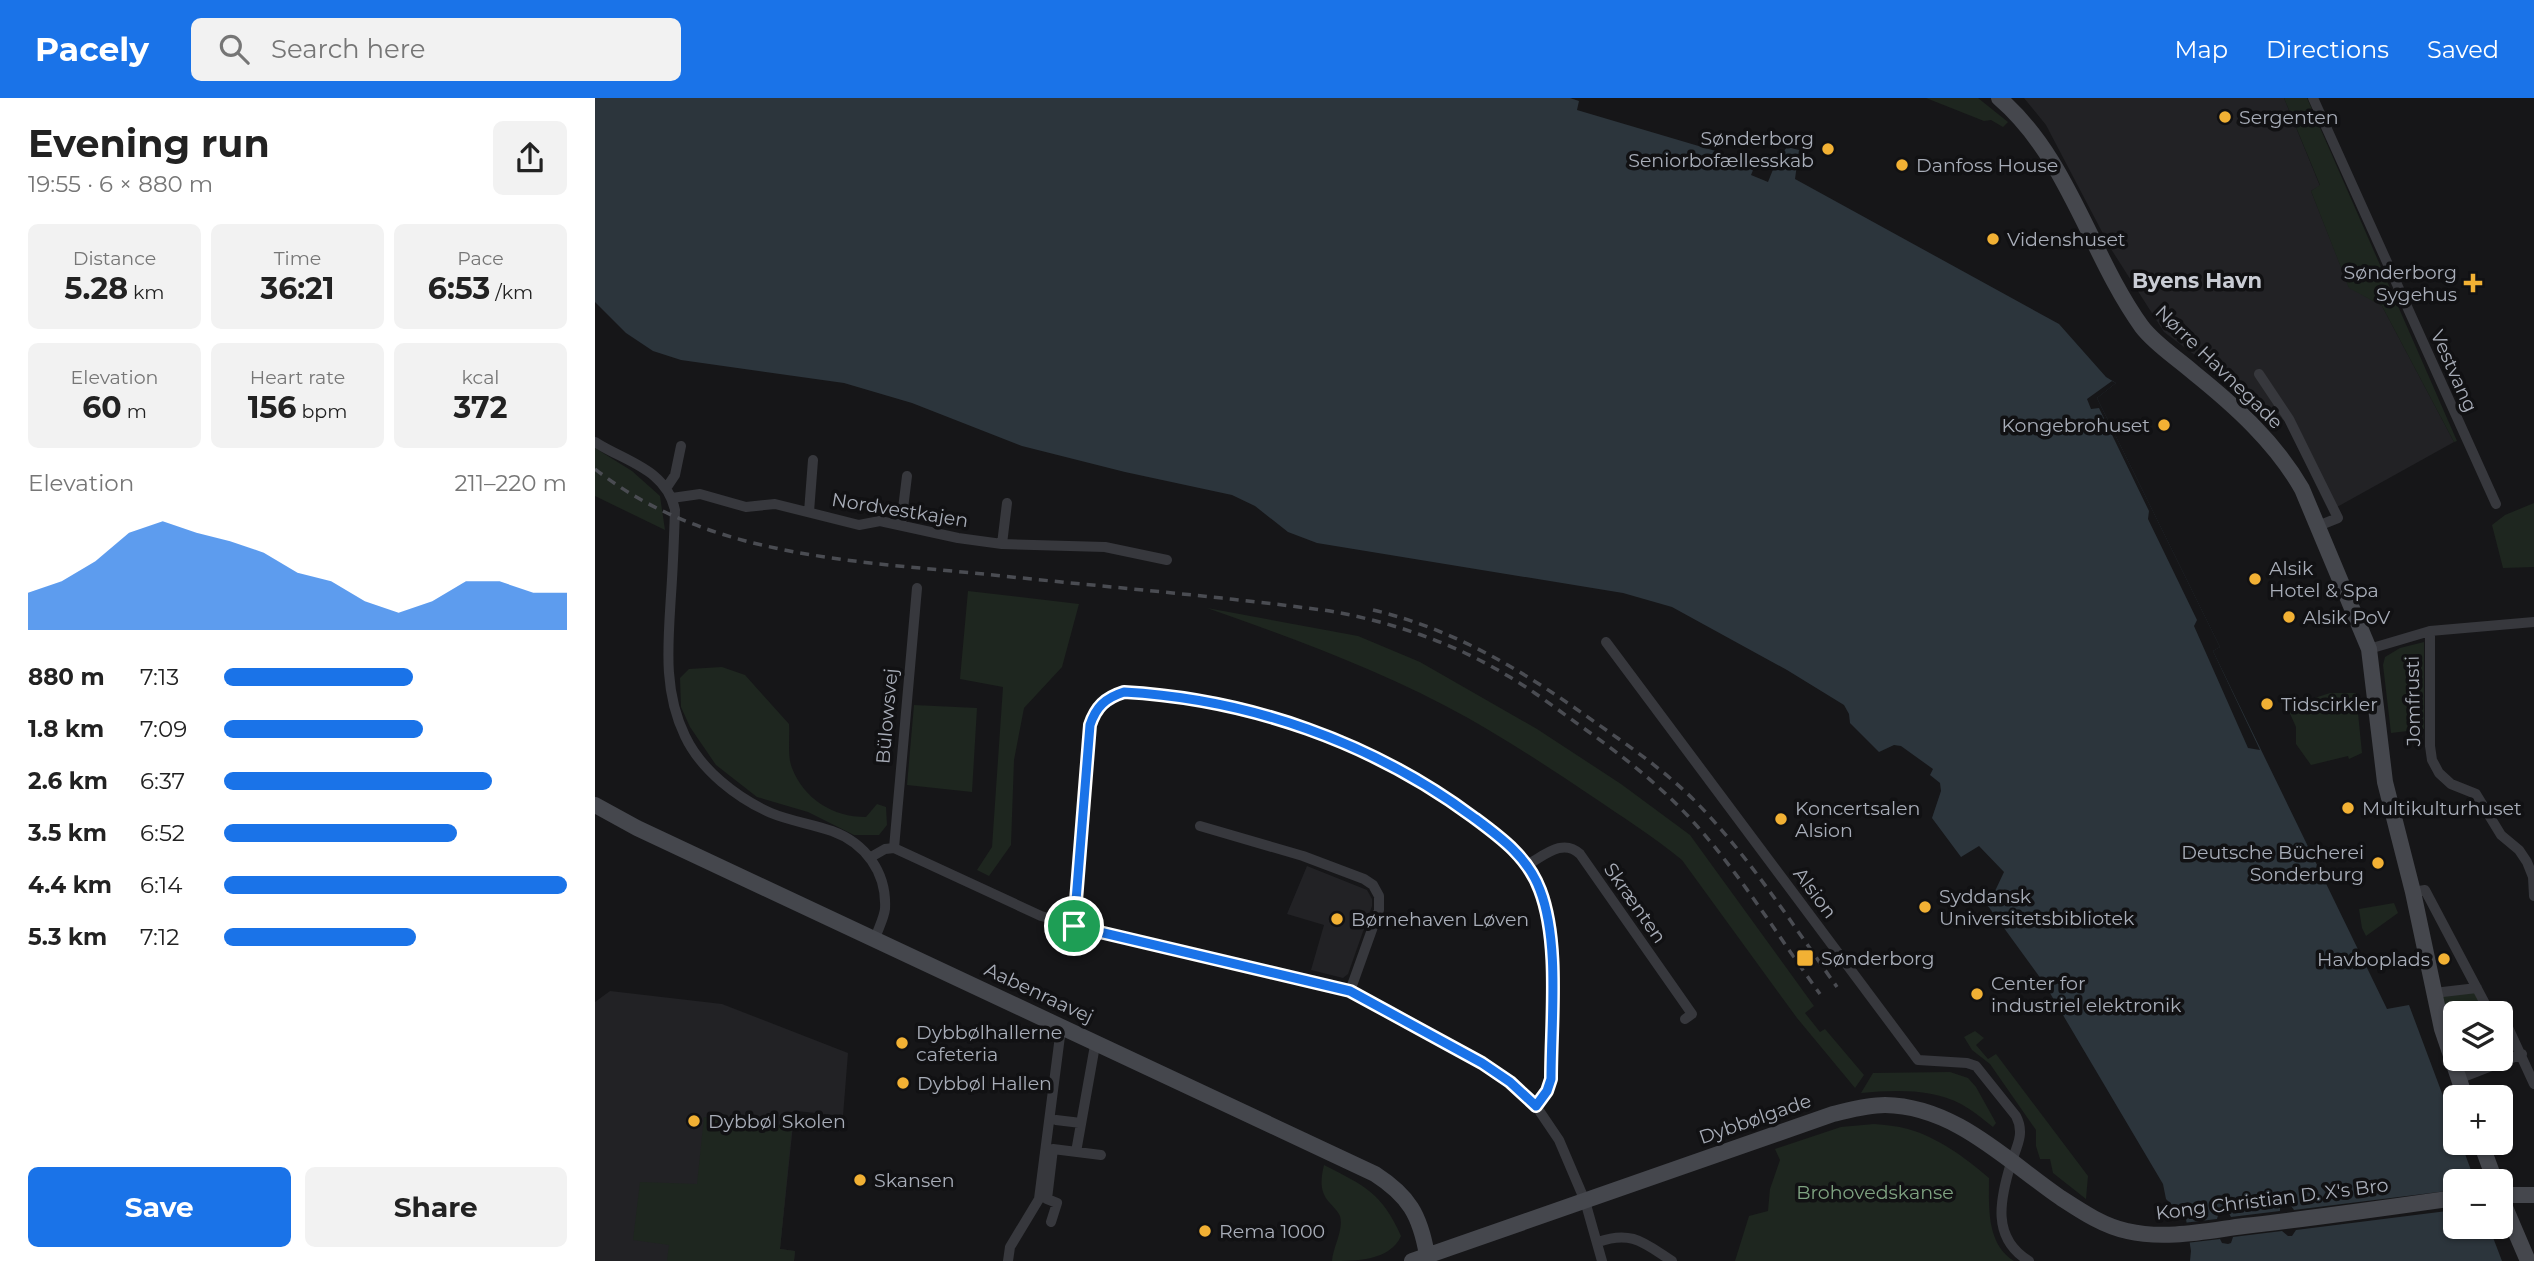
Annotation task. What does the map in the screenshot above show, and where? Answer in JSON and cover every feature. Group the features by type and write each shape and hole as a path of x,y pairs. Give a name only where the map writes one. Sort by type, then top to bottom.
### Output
{"street":[{"name":"Nørre Havnegade","path":"1999,98 2031,133 2059,176 2144,329 2221,396 2276,452 2302,489 2369,649 2385,782 2413,892 2442,1029 2460,1085"},
{"name":"Vestvang","path":"2313,98 2495,504"},
{"path":"2259,374 2289,419 2338,518 2318,526"},
{"path":"595,442 640,465 670,492"},
{"path":"681,446 670,492 675,510 667,664 671,702 685,738 708,768 738,796 772,814 834,832 857,844 871,857 882,881 885,910 875,939"},
{"path":"809,512 813,460"},
{"path":"901,525 907,476"},
{"name":"Nordvestkajen","path":"670,492 700,494 746,507 775,504 859,525 880,522 1002,544 1105,547 1167,560"},
{"path":"1002,544 1007,503"},
{"name":"Bülowsvej","path":"894,848 917,588"},
{"path":"2369,649 2430,631 2534,622"},
{"name":"Jomfrusti","path":"2430,631 2432,760 2439,773 2451,784 2476,794 2501,835 2519,850 2533,877 2534,896"},
{"name":"Alsion","path":"1606,642 1918,1060 1968,1063 1981,1070 2020,1123 2019,1141 2003,1197 2003,1226 2007,1240 2015,1251 2029,1261"},
{"path":"1074,926 1090,725 1094,712 1101,704 1124,692 1207,702 1279,718 1325,734 1392,766 1453,802 1505,841 1527,865 1540,888 1548,913 1552,940 1551,1079 1547,1091 1536,1106"},
{"name":"Aabenraavej","path":"595,805 650,834 1312,1143 1390,1184 1403,1195 1418,1219 1422,1259"},
{"path":"1200,826 1304,856 1373,885 1379,896 1379,910 1350,991"},
{"name":"Skrænten","path":"1527,865 1556,848 1573,847 1692,1014 1685,1019"},
{"path":"871,857 885,849 894,848 1041,916 1350,991 1482,1063 1510,1082 1536,1106 1559,1140 1585,1201 1602,1261"},
{"path":"2413,892 2425,890 2484,1001"},
{"path":"2434,993 2477,988"},
{"path":"1008,1261 1010,1247 1039,1199 1060,1036 1065,1027"},
{"path":"2513,1037 2534,1084"},
{"path":"1076,1152 1094,1051 1098,1043"},
{"path":"2458,1079 2522,1054"},
{"name":"Dybbølgade","path":"1422,1259 1833,1114 1863,1107 1906,1107 1926,1112 1967,1130 2095,1219"},
{"path":"1056,1120 1081,1123"},
{"path":"1051,1222 1057,1203 1047,1199 1053,1149 1101,1155"},
{"path":"2513,1196 2534,1195"},
{"name":"Kong Christian D. X's Bro","path":"2095,1219 2124,1231 2160,1235 2443,1200"},
{"path":"2513,1225 2528,1261"},
{"path":"1598,1242 1614,1237 1637,1239 1672,1261"}],"shaded area":[{"path":"595,98 1570,98 1579,101 1577,110 1756,163 1751,175 1768,182 1776,162 1787,147 1799,150 1795,179 2059,324 2106,377 2116,383 2097,398 2220,647 2213,651 2387,1009 2409,1005 2443,1096 2443,1155 2465,1155 2471,1169 2443,1169 2443,1239 2494,1239 2502,1261 2190,1261 2186,1219 2166,1199 2163,1184 2044,983 1988,906 2004,872 1979,846 1961,857 1932,818 1941,791 1940,783 1930,775 1933,769 1901,746 1894,745 1879,752 1850,723 1844,705 1787,670 1672,607 1623,593 1317,543 1288,532 1255,506 1232,495 1022,446 912,403 844,383 681,360 653,351 626,333 595,302"},
{"path":"2024,98 2284,98 2320,186 2311,191 2349,287 2382,306 2454,442 2337,507 2291,424 2252,403 2216,371 2164,332 2111,249 2046,125"},
{"name":"Børnehaven Løven","path":"1307,866 1367,890 1372,899 1372,906 1348,974 1343,978 1311,970 1324,925 1287,914"},
{"name":"Dybbøl Skolen","path":"610,991 722,1004 848,1053 843,1116 797,1111 794,1115 780,1249 795,1251 794,1261 595,1261 595,1002"}],"green space":[{"path":"1926,98 1978,98 2008,122 2003,127 1991,120 1984,121"},
{"path":"2284,98 2307,98 2457,441 2454,442 2382,306 2349,288 2311,191 2320,185"},
{"path":"595,448 632,471 660,496 665,530 595,496"},
{"path":"2534,503 2534,567 2503,568 2492,525 2505,515"},
{"path":"968,591 1079,604 1062,667 1024,708 1014,760 1011,845 989,876 977,870 992,847 1003,687 960,679"},
{"path":"1207,608 1358,636 1420,662 1537,729 1621,784 1690,835 1814,1006 1805,1013 1820,1032 1825,1029 1864,1075 1855,1088 1797,1018 1682,860 1660,843 1530,755 1437,701 1340,657"},
{"path":"2424,642 2424,729 2391,733 2383,665 2385,657 2400,648"},
{"path":"722,667 745,675 789,724 790,763 797,779 812,797 831,810 854,816 866,817 877,804 886,807 887,825 879,835 854,835 808,812 757,797 716,765 690,727 681,707 680,678 689,669"},
{"path":"2330,693 2356,693 2362,753 2349,759 2348,756 2311,765 2296,744 2296,727 2287,707"},
{"path":"914,705 977,708 972,792 907,785"},
{"path":"2394,903 2398,913 2366,936 2359,909"},
{"path":"2474,991 2479,1001 2443,1001 2442,995"},
{"path":"1975,1031 1984,1038 1976,1045 1988,1059 1996,1054 2088,1176 2086,1199 2053,1173 2050,1159 2040,1159 2036,1146 2036,1130 1990,1064 1972,1050 1964,1037"},
{"path":"1950,1072 1968,1078 1976,1087 1996,1123 1993,1127 1961,1104 1937,1095 1899,1091 1861,1093 1873,1073"},
{"path":"704,1117 792,1127 780,1249 795,1251 794,1261 667,1261 669,1245 633,1240 640,1182 697,1184"},
{"name":"Brohovedskanse","path":"1874,1124 1904,1128 1930,1137 1989,1178 1994,1235 1998,1245 2014,1261 1735,1261 1749,1216 1768,1211 1770,1189 1780,1160 1775,1149 1841,1127"},
{"path":"1324,1165 1371,1192 1387,1210 1401,1236 1389,1250 1371,1258 1332,1261 1341,1221 1322,1189"}],"pier":[{"path":"2112,381 2116,383 2097,398 2220,647 2213,651 2260,750 2248,748 2194,626 2197,620 2148,519 2149,511 2099,408 2091,409 2087,399"},
{"path":"2443,1191 2443,1212 2296,1230 2292,1236 2282,1231 2233,1237 2228,1244 2222,1243 2220,1239 2186,1243 2183,1223 2217,1219 2219,1212 2223,1210 2227,1210 2231,1217 2280,1211 2280,1207 2289,1203 2294,1210"}],"railway":[{"path":"595,469 639,499 686,521 735,538 785,550 889,565 1330,611 1422,635 1466,653 1527,688 1610,748 1688,816 1724,858 1820,994"},
{"path":"1373,610 1434,629 1519,671 1661,770 1695,801 1734,844 1837,987"}],"place":[{"name":"Sergenten","path":"2225,117"},
{"name":"Sønderborg Seniorbofællesskab","path":"1828,149"},
{"name":"Danfoss House","path":"1902,165"},
{"name":"Videnshuset","path":"1993,239"},
{"name":"Sønderborg Sygehus","path":"2473,283"},
{"name":"Kongebrohuset","path":"2164,425"},
{"name":"Alsik Hotel & Spa","path":"2255,579"},
{"name":"Alsik PoV","path":"2289,617"},
{"name":"Tidscirkler","path":"2267,704"},
{"name":"Multikulturhuset","path":"2348,808"},
{"name":"Koncertsalen Alsion","path":"1781,819"},
{"name":"Deutsche Bücherei Sonderburg","path":"2378,863"},
{"name":"Syddansk Universitetsbibliotek","path":"1925,907"},
{"name":"Børnehaven Løven","path":"1337,919"},
{"name":"Sønderborg","path":"1805,958"},
{"name":"Havboplads","path":"2444,959"},
{"name":"Center for industriel elektronik","path":"1977,994"},
{"name":"Dybbølhallerne cafeteria","path":"902,1043"},
{"name":"Dybbøl Hallen","path":"903,1083"},
{"name":"Dybbøl Skolen","path":"694,1121"},
{"name":"Skansen","path":"860,1180"},
{"name":"Rema 1000","path":"1205,1231"}],"district":[{"name":"Byens Havn","path":"2197,280"}],"route":[{"path":"1124,692 1141,693 1207,702 1279,718 1325,734 1392,766 1453,802 1505,841 1527,865 1540,888 1548,913 1552,940 1551,1079 1547,1091 1536,1106 1510,1082 1482,1063 1388,1009 1350,991 1074,926 1078,904 1090,725 1094,712 1101,704 1124,692"}]}
